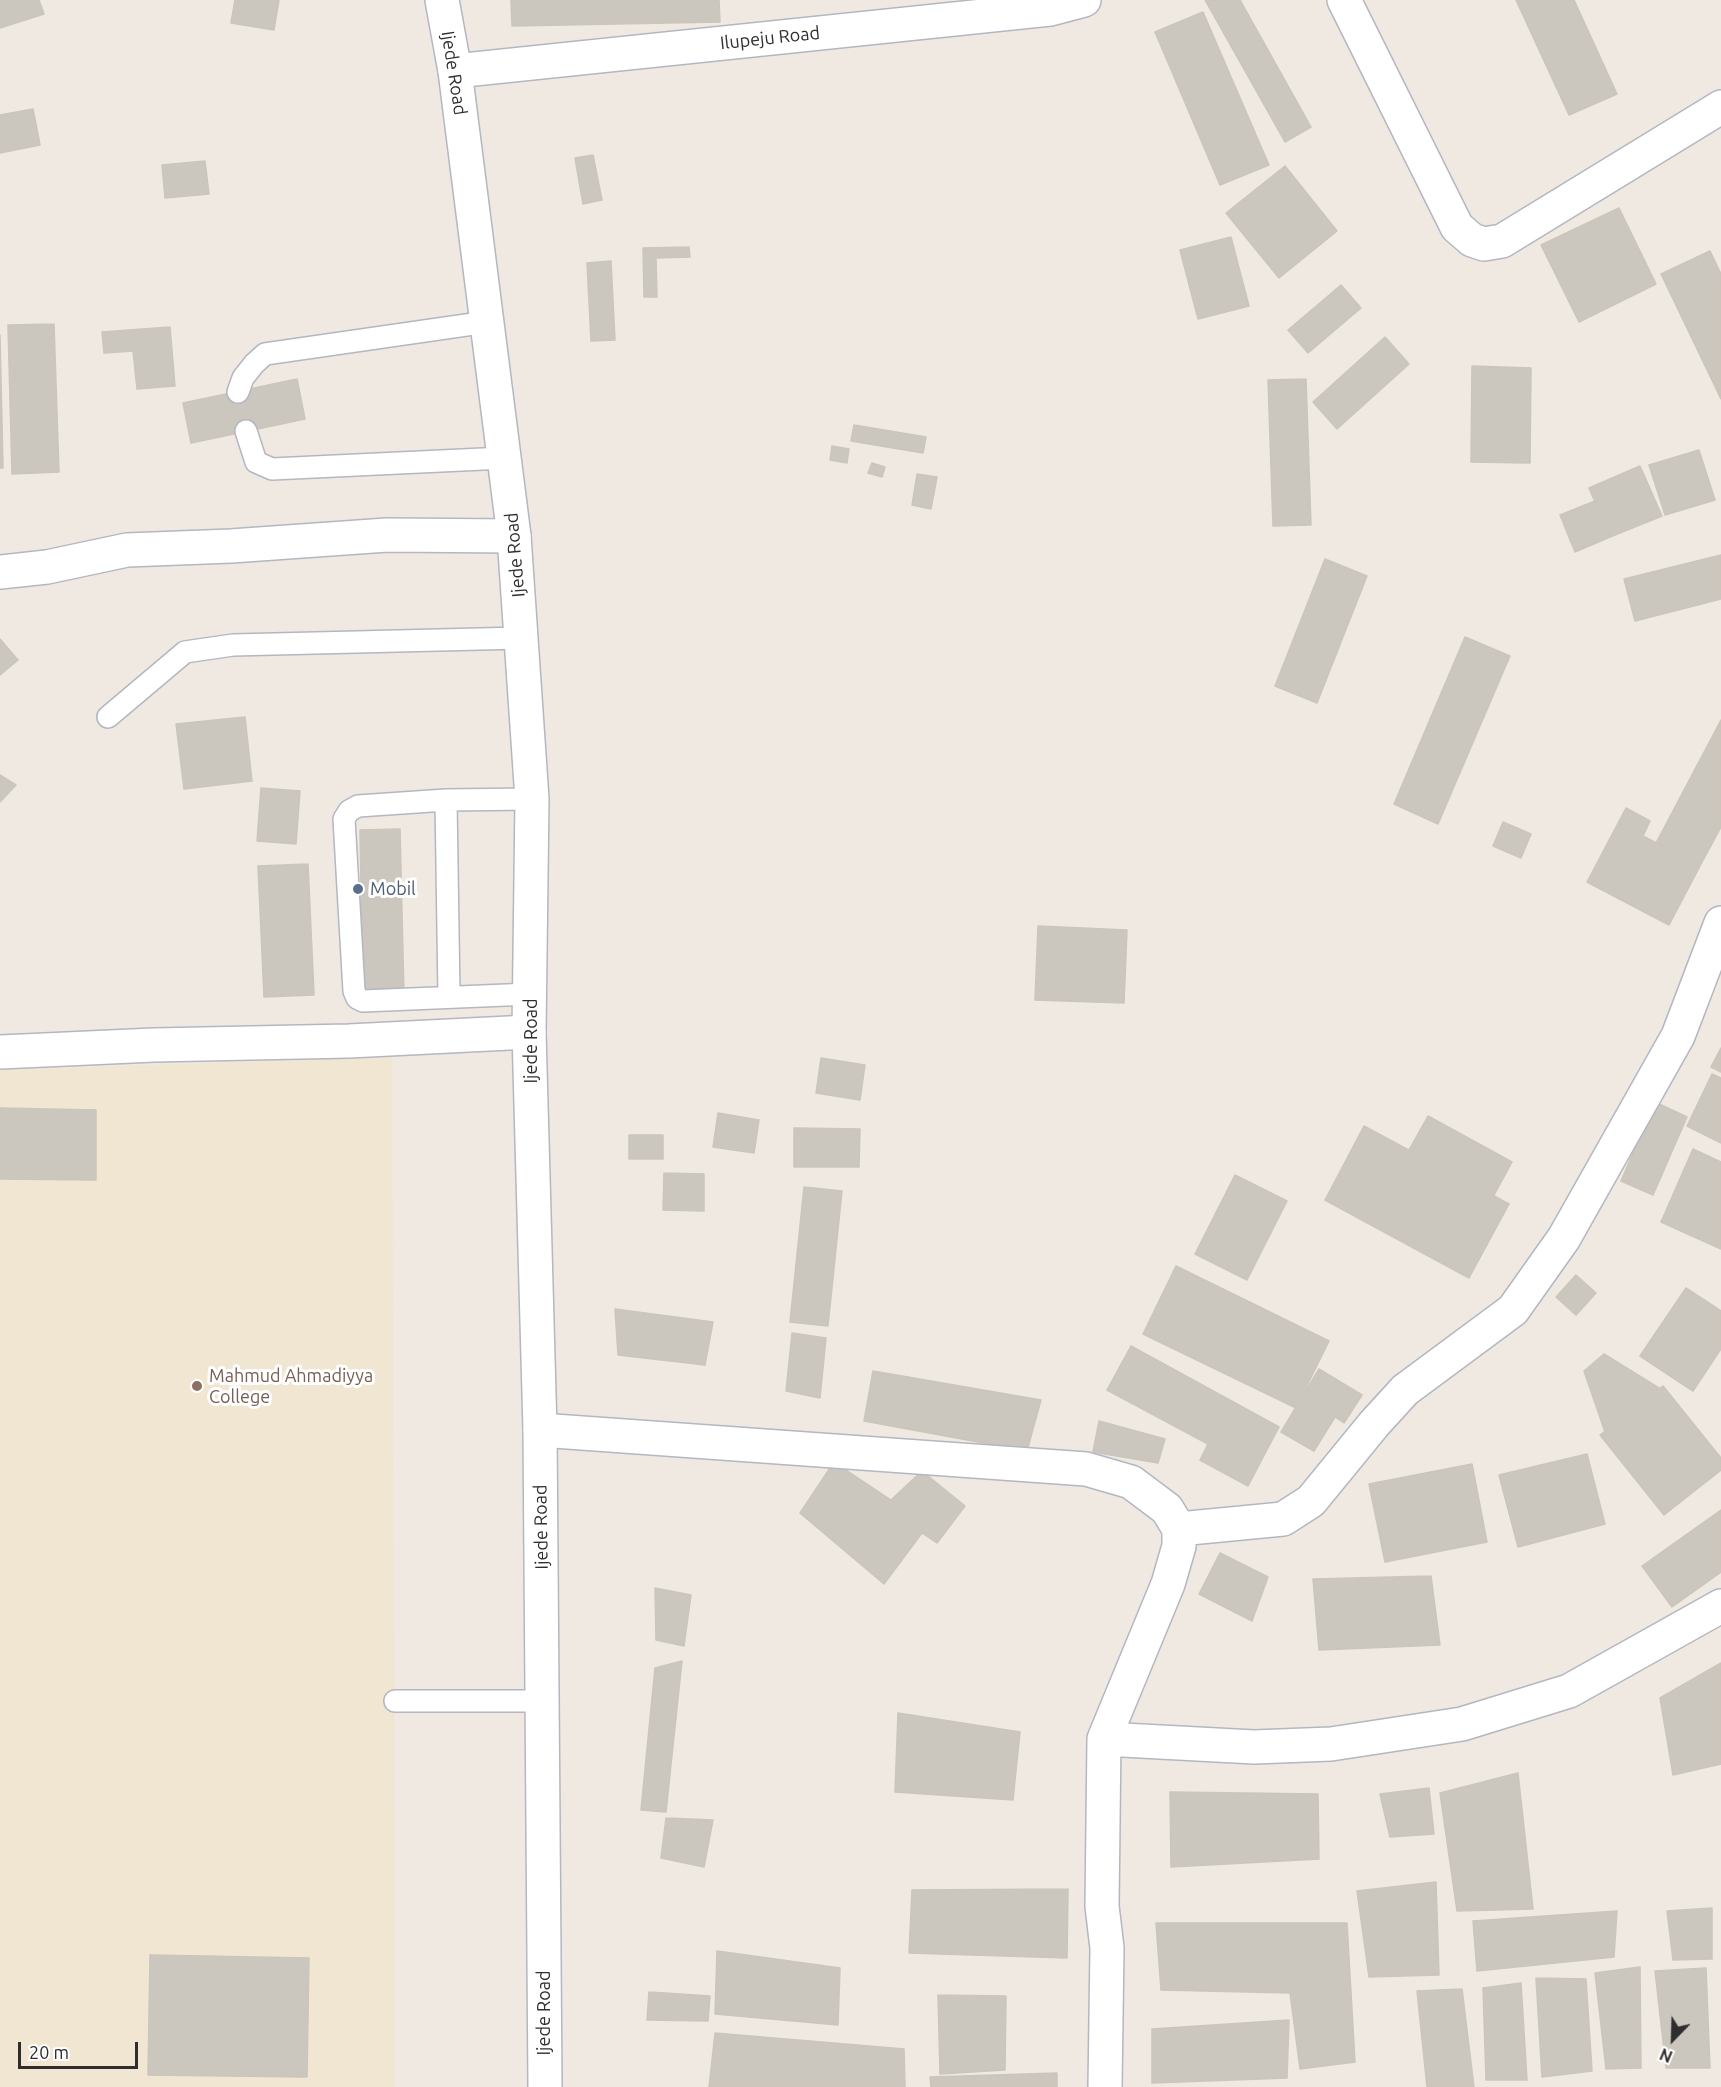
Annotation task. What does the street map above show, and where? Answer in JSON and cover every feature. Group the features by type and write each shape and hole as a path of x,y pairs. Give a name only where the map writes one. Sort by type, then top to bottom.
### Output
{"street":[{"name":"Ijede Road","path":"442,0 455,71 514,536 532,799 529,1032 540,1430 544,2087"},
{"name":"Ilupeju Road","path":"455,71 1038,10 1083,0"},
{"path":"1344,0 1456,227 1472,240 1484,244 1502,241 1721,107"},
{"path":"0,572 47,567 127,550 231,546 387,535 514,536"},
{"path":"1179,1528 1283,1520 1311,1501 1374,1424 1406,1390 1513,1310 1564,1238 1672,1047 1717,944"},
{"path":"0,1052 154,1045 349,1041 529,1032"},
{"path":"540,1430 1086,1469 1131,1482 1167,1509 1179,1528 1179,1546 1168,1584 1104,1739 1102,1906 1107,1948 1106,2087"},
{"path":"1104,1739 1254,1747 1331,1744 1462,1724 1569,1690 1721,1606"}],"lane":[{"path":"238,392 243,378 265,354 487,322"},
{"path":"246,431 256,462 272,469 504,458"},
{"path":"108,717 185,652 233,645 521,638"},
{"path":"530,994 363,1001 357,998 354,991 344,819 349,811 358,806 447,800 532,799"},
{"path":"447,800 449,998"},
{"path":"394,1701 542,1701"}],"shaded area":[{"name":"Mahmud Ahmadiyya College","path":"392,1057 395,2087 0,2087 0,1070"}],"building":[{"path":"0,0 39,0 44,14 0,28"},
{"path":"235,0 279,0 274,30 231,23"},
{"path":"511,0 719,0 720,22 512,26"},
{"path":"1205,0 1240,0 1311,127 1285,142"},
{"path":"1516,0 1574,0 1617,94 1569,115"},
{"path":"1203,12 1269,165 1220,185 1155,32"},
{"path":"33,109 40,145 0,153 0,115"},
{"path":"593,155 602,200 583,204 575,158"},
{"path":"205,161 209,194 165,198 162,165"},
{"path":"1285,166 1337,231 1279,278 1226,213"},
{"path":"1619,208 1656,284 1579,322 1541,245"},
{"path":"1231,237 1249,306 1198,319 1180,250"},
{"path":"689,247 690,257 656,258 657,297 644,297 643,248"},
{"path":"1710,251 1721,274 1721,399 1661,274"},
{"path":"611,261 615,340 591,341 587,263"},
{"path":"1341,285 1361,308 1308,353 1288,330"},
{"path":"54,324 59,472 12,474 8,325"},
{"path":"170,327 175,386 137,389 133,351 104,353 102,332"},
{"path":"0,335 3,468 0,468"},
{"path":"1385,337 1409,364 1337,429 1313,402"},
{"path":"1472,366 1531,368 1530,463 1471,462"},
{"path":"297,379 305,419 191,443 183,403"},
{"path":"1306,379 1311,525 1273,526 1268,380"},
{"path":"854,425 926,437 923,453 851,441"},
{"path":"832,446 849,449 847,463 830,460"},
{"path":"1699,450 1715,500 1665,515 1649,465"},
{"path":"872,463 885,467 882,477 868,473"},
{"path":"1640,466 1662,516 1610,537 1589,488"},
{"path":"917,474 937,477 931,509 912,505"},
{"path":"1595,501 1610,537 1575,552 1560,515"},
{"path":"1721,555 1721,599 1635,621 1624,579"},
{"path":"1325,559 1367,576 1317,703 1275,686"},
{"path":"1465,637 1510,656 1438,824 1394,804"},
{"path":"0,639 18,660 0,675"},
{"path":"245,717 252,781 184,789 176,724"},
{"path":"1721,720 1721,827 1700,866 1656,843"},
{"path":"0,775 16,785 0,802"},
{"path":"261,788 300,791 296,844 257,841"},
{"path":"1626,808 1650,821 1643,836 1700,866 1669,925 1587,882"},
{"path":"1503,822 1531,834 1521,858 1493,846"},
{"path":"400,829 404,996 363,996 360,830"},
{"path":"308,864 314,995 264,997 258,866"},
{"path":"1038,926 1127,930 1124,1003 1035,1000"},
{"path":"1721,1048 1721,1072 1711,1067"},
{"path":"821,1058 865,1065 860,1100 816,1093"},
{"path":"1712,1074 1721,1078 1721,1143 1687,1126"},
{"path":"1655,1102 1687,1117 1653,1195 1621,1181"},
{"path":"0,1108 96,1110 96,1180 0,1179"},
{"path":"718,1113 759,1120 754,1153 713,1147"},
{"path":"1428,1116 1512,1162 1493,1197 1409,1150"},
{"path":"1364,1126 1509,1204 1469,1278 1325,1200"},
{"path":"794,1128 860,1129 859,1167 794,1167"},
{"path":"629,1135 663,1135 663,1159 629,1159"},
{"path":"1693,1149 1721,1162 1721,1249 1661,1222"},
{"path":"664,1173 704,1174 704,1211 663,1210"},
{"path":"1235,1175 1287,1201 1247,1280 1195,1254"},
{"path":"804,1187 842,1191 828,1326 790,1322"},
{"path":"1176,1266 1329,1341 1296,1408 1143,1334"},
{"path":"1576,1275 1596,1293 1576,1315 1556,1297"},
{"path":"1686,1288 1721,1311 1721,1349 1693,1391 1640,1356"},
{"path":"615,1309 713,1322 705,1365 618,1355"},
{"path":"792,1333 826,1338 820,1398 786,1391"},
{"path":"1131,1346 1279,1427 1248,1486 1200,1460 1208,1444 1107,1390"},
{"path":"1604,1354 1659,1388 1605,1432 1584,1371"},
{"path":"1319,1369 1362,1395 1344,1423 1335,1417 1314,1451 1281,1432"},
{"path":"873,1371 1041,1400 1027,1451 864,1421"},
{"path":"1663,1386 1721,1458 1721,1470 1664,1515 1600,1435"},
{"path":"1099,1421 1165,1439 1158,1463 1093,1452"},
{"path":"1587,1454 1605,1524 1518,1547 1499,1475"},
{"path":"834,1462 891,1500 922,1471 965,1506 937,1543 922,1533 884,1584 800,1513"},
{"path":"1472,1464 1487,1542 1385,1562 1369,1484"},
{"path":"1721,1510 1721,1572 1672,1607 1642,1566"},
{"path":"1220,1553 1268,1577 1252,1621 1199,1594"},
{"path":"1431,1576 1440,1645 1319,1650 1313,1579"},
{"path":"655,1588 691,1595 684,1646 656,1640"},
{"path":"682,1661 666,1812 641,1810 655,1668"},
{"path":"1721,1663 1721,1764 1673,1775 1660,1698"},
{"path":"898,1713 1020,1732 1013,1800 895,1792"},
{"path":"1518,1773 1533,1909 1457,1911 1440,1793"},
{"path":"1429,1788 1434,1834 1390,1837 1380,1794"},
{"path":"1170,1792 1318,1794 1319,1859 1171,1867"},
{"path":"666,1818 713,1820 704,1867 661,1858"},
{"path":"1436,1882 1439,1975 1369,1977 1357,1891"},
{"path":"1068,1889 1067,1958 909,1953 912,1890"},
{"path":"1712,1908 1712,1959 1673,1960 1667,1911"},
{"path":"1617,1911 1614,1957 1477,1971 1473,1921"},
{"path":"1156,1923 1347,1923 1355,2062 1300,2069 1290,1993 1161,1990"},
{"path":"717,1951 840,1968 838,2025 715,2014"},
{"path":"150,1955 309,1958 307,2077 148,2075"},
{"path":"1640,1967 1641,2068 1606,2069 1595,1973"},
{"path":"1706,1968 1710,2068 1666,2068 1655,1971"},
{"path":"1536,1978 1586,1979 1592,2071 1542,2077"},
{"path":"1521,1983 1527,2080 1486,2080 1483,1988"},
{"path":"1462,1989 1474,2087 1427,2087 1417,1991"},
{"path":"649,1992 710,1996 708,2021 647,2020"},
{"path":"938,1995 1006,1996 1005,2070 940,2074"},
{"path":"1289,2020 1287,2078 1152,2083 1152,2029"},
{"path":"715,2033 904,2049 905,2087 709,2087"},
{"path":"1057,2073 1057,2087 931,2087 930,2077"}],"place":[{"name":"Mobil","path":"358,889"},
{"name":"Mahmud Ahmadiyya College","path":"197,1386"}]}
